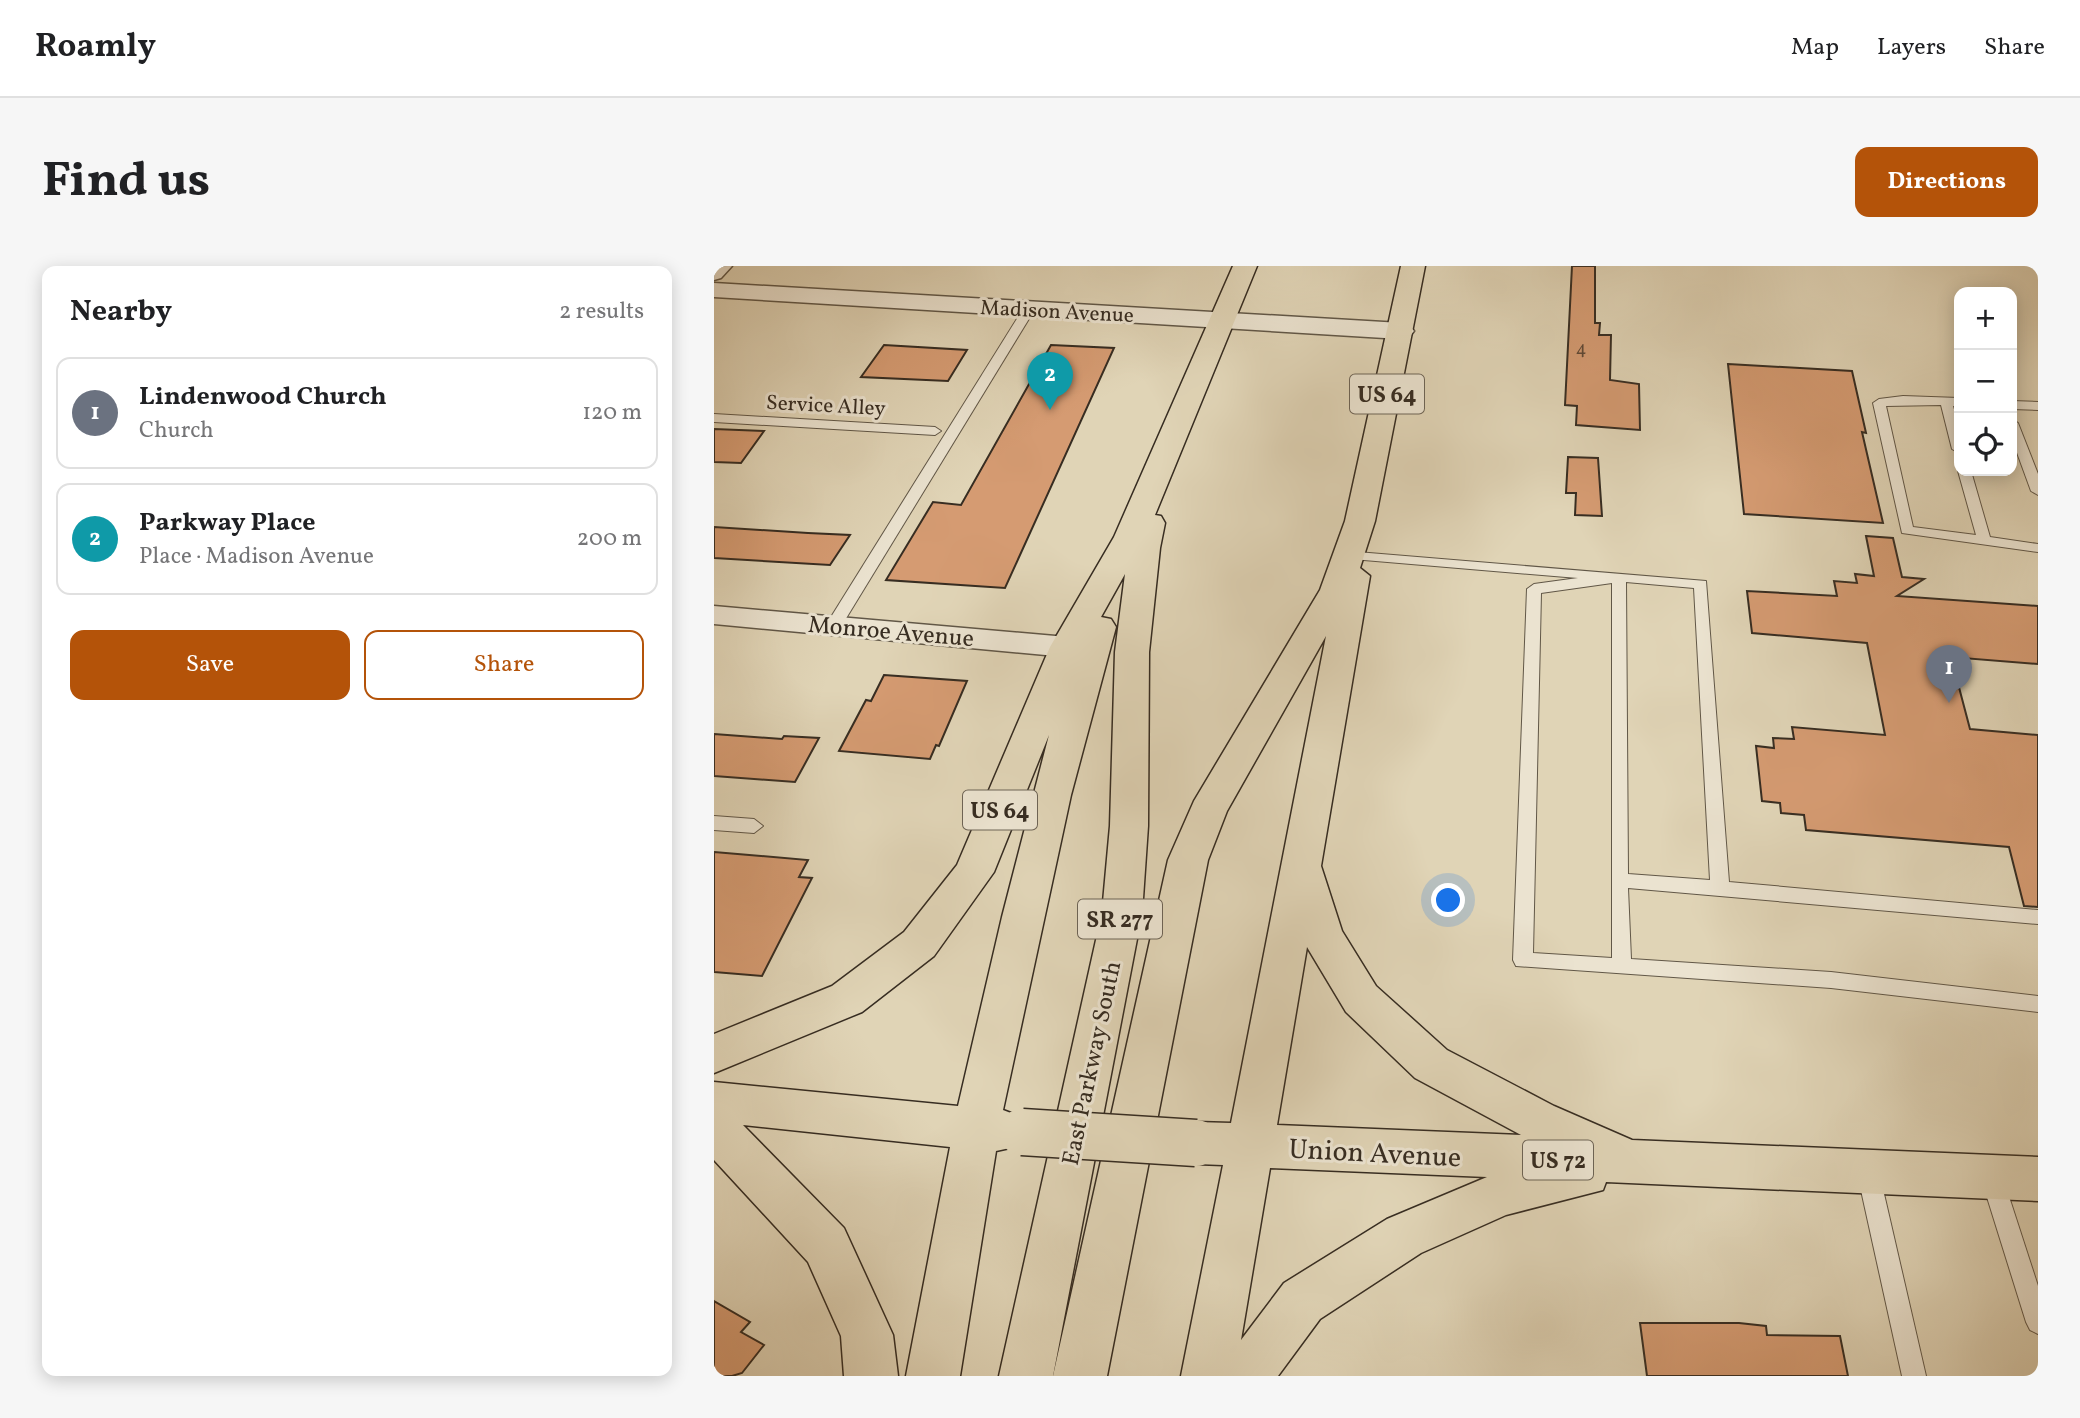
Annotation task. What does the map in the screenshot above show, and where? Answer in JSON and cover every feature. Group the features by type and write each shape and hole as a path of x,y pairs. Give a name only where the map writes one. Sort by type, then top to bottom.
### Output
{"main road":[{"name":"US 64","path":"714,1054 847,999 919,944 974,872 1067,647 1130,537 1167,456 1245,266"},
{"name":"US 64","path":"1248,1146 1302,863 1358,539 1413,266"},
{"name":"East Parkway South","path":"1026,1376 1122,913 1129,826 1132,652 1144,548 1167,456"},
{"path":"933,1376 1000,1131 1016,941 1058,768 1094,640 1130,537"},
{"path":"1080,1376 1188,860 1208,811 1336,590 1358,539"},
{"path":"1302,863 1322,935 1361,999 1430,1063 1538,1121 1636,1163"},
{"name":"Union Avenue","path":"714,1102 1000,1131 1196,1143 2038,1179"},
{"path":"714,1134 726,1140 826,1245 867,1335 871,1376"},
{"path":"1208,1376 1248,1146"},
{"path":"1246,1376 1303,1301 1404,1236 1500,1194 1636,1163"}],"street":[{"path":"714,274 722,266"},
{"name":"Madison Avenue","path":"714,290 1401,331"},
{"name":"Monroe Avenue","path":"714,615 1067,647"}],"lane":[{"path":"835,625 909,499 1029,309"},
{"path":"1953,402 1903,400 1879,403 1907,530 2038,548"},
{"path":"2017,405 2038,406"},
{"name":"Service Alley","path":"714,418 935,431"},
{"path":"2017,436 2038,491"},
{"path":"1966,476 1984,540"},
{"path":"1358,539 1619,577 1701,584 1720,888"},
{"path":"1619,577 1619,880 1622,967"},
{"path":"1619,577 1534,589 1523,960 1831,981 2038,1004"},
{"path":"714,823 754,826"},
{"path":"1619,880 2038,917"},
{"path":"1868,1172 1914,1376"},
{"path":"1992,1177 2038,1322"}],"building":[{"path":"1572,266 1595,266 1595,323 1600,323 1599,335 1611,335 1610,380 1639,384 1640,430 1576,425 1577,406 1565,405"},
{"path":"884,345 967,350 948,381 861,377"},
{"path":"1051,345 1114,348 1005,588 886,580 933,502 961,505"},
{"path":"1728,364 1852,371 1866,433 1862,432 1883,523 1744,514"},
{"path":"714,429 764,431 741,463 714,462"},
{"path":"1568,457 1598,458 1602,516 1575,515 1576,493 1566,493"},
{"path":"714,527 850,535 830,565 714,558"},
{"path":"1866,536 1893,538 1902,577 1924,579 1897,596 2038,606 2038,664 1951,657 1970,729 2038,735 2038,907 2024,906 2009,847 1806,830 1804,815 1781,813 1780,803 1762,801 1756,746 1774,748 1773,738 1794,739 1792,727 1885,735 1867,643 1752,633 1747,591 1837,596 1834,581 1857,583 1855,574 1874,576"},
{"path":"884,675 967,681 939,746 936,745 930,759 839,751 866,700 871,701"},
{"path":"714,734 782,739 784,736 819,738 795,782 714,776"},
{"path":"714,852 808,860 799,877 812,878 762,976 714,972"},
{"path":"714,1301 750,1322 741,1332 764,1345 742,1373 714,1376"},
{"path":"1640,1323 1739,1323 1766,1326 1767,1335 1840,1336 1848,1376 1647,1376"}],"place":[{"name":"Parkway Place","path":"1050,410"},
{"name":"Lindenwood Church","path":"1949,703"}]}
